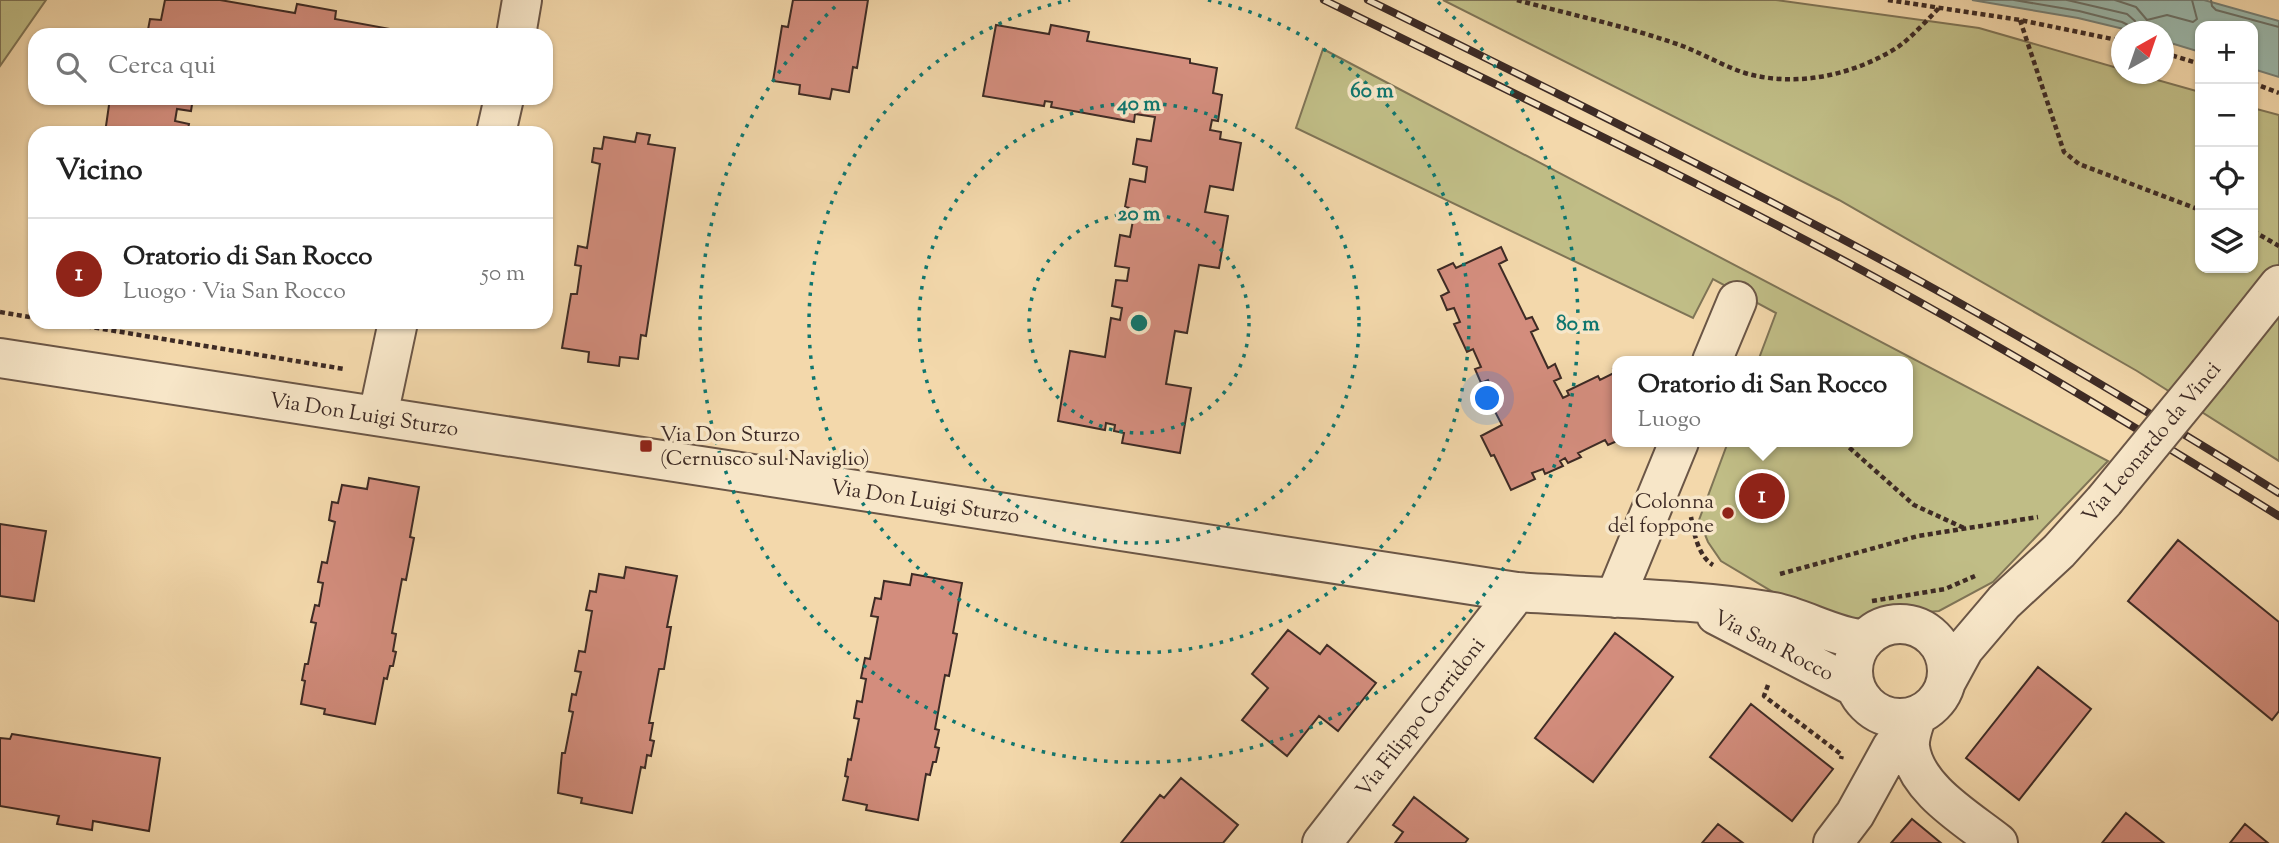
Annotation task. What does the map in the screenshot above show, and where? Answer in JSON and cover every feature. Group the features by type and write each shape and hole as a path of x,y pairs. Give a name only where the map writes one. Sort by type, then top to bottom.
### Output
{"street":[{"path":"517,28 522,0"},
{"path":"498,126 502,105"},
{"name":"Via Leonardo da Vinci","path":"1946,682 1964,649 2015,590 2059,551 2104,500 2279,285"},
{"path":"1714,356 1737,301"},
{"path":"378,416 396,329"},
{"name":"Via Don Luigi Sturzo","path":"0,358 1517,592"},
{"path":"1615,598 1677,447"},
{"name":"Via Leonardo da Vinci","path":"1913,625 1943,621 2015,590"},
{"name":"Via San Rocco","path":"1517,592 1772,612 1853,638 1865,639"},
{"name":"Via Filippo Corridoni","path":"1322,843 1517,592"},
{"name":"Via San Rocco","path":"1692,604 1857,690"},
{"path":"1833,843 1855,814 1867,793 1892,747 1917,715 1936,701 1946,682 1947,667 1941,648 1930,634 1913,625 1902,623 1885,626 1873,632 1865,639 1854,658 1852,669 1866,747 1867,793"},
{"path":"1857,690 1867,706 1883,715 1901,718 1917,715"},
{"path":"1917,715 1910,748 1923,781 1998,843"}],"path":[{"path":"1517,0 1661,38 1741,71 1763,78 1782,79 1815,78 1866,64 1899,46 1940,7"},
{"path":"1888,0 2020,20 2111,39"},
{"path":"2020,20 2064,152 2079,164 2195,208"},
{"path":"2174,56 2195,62"},
{"path":"2256,84 2279,93"},
{"path":"2258,234 2279,246"},
{"path":"0,312 28,317"},
{"path":"103,329 386,376"},
{"path":"1849,447 1914,505 1964,528"},
{"path":"1653,505 1691,515 1695,536 1706,561 1717,568"},
{"path":"1775,575 1918,536 2049,515"}],"shaded area":[{"path":"0,0 46,0 0,66"},
{"path":"1443,0 1776,0 1979,28 2111,66 2111,84 2172,84 2195,91 2195,273 2258,273 2258,109 2279,115 2279,461 2137,371 1839,200"},
{"path":"1323,49 1908,356 1760,356 1776,313 1713,279 1693,318 1296,128"},
{"path":"1913,359 2108,461 1993,582 1939,611 1848,619 1788,601 1721,561 1708,542 1699,520 1726,447 1913,447"}],"water":[{"path":"1972,0 2204,0 2279,21 2279,77 2258,71 2258,21 2195,21 2195,50 2174,44 2174,21 2111,21 2111,26"}],"building":[{"path":"165,0 220,0 295,13 297,4 336,11 335,19 384,28 148,28 150,19 161,20"},
{"path":"793,0 868,0 857,68 853,67 849,92 832,89 830,99 799,94 800,85 773,81 782,26 788,27"},
{"path":"996,25 1049,34 1051,25 1089,32 1087,41 1190,59 1190,63 1217,68 1213,93 1222,95 1218,121 1212,120 1210,130 1221,132 1220,139 1241,143 1233,190 1210,186 1205,212 1228,216 1219,268 1199,265 1187,333 1175,331 1166,384 1191,388 1180,453 1122,443 1124,433 1114,431 1115,425 1106,423 1105,430 1058,421 1070,351 1105,357 1111,318 1120,320 1122,308 1112,306 1116,280 1127,281 1129,268 1115,266 1120,235 1130,237 1135,209 1125,207 1130,179 1145,182 1147,167 1133,164 1137,139 1151,141 1155,117 1135,114 1134,122 1051,107 1052,102 1045,101 1044,106 983,96"},
{"path":"109,105 192,105 191,111 177,109 175,121 189,126 106,126"},
{"path":"637,133 650,135 648,144 675,148 646,336 641,335 638,359 620,357 619,366 588,362 589,352 562,348 571,294 577,294 581,266 575,265 578,246 587,248 600,164 592,162 594,148 602,149 604,137 635,142"},
{"path":"1501,247 1507,260 1499,264 1526,319 1532,317 1538,329 1531,332 1548,368 1555,364 1561,378 1554,381 1563,398 1569,395 1567,391 1598,376 1600,380 1612,374 1612,443 1608,445 1605,440 1578,453 1581,457 1568,463 1565,458 1560,461 1563,466 1545,474 1543,469 1532,473 1535,479 1511,490 1494,455 1491,456 1481,436 1502,425 1489,400 1495,397 1488,380 1481,383 1475,369 1481,367 1473,349 1467,352 1454,324 1460,322 1454,308 1447,310 1441,296 1449,292 1438,270 1453,263 1456,268"},
{"path":"369,478 419,487 410,537 414,538 406,580 402,579 392,633 396,634 393,651 396,652 387,679 384,678 375,724 324,714 325,709 301,704 305,681 302,680 316,623 311,622 315,605 319,606 323,583 318,582 322,562 327,563 335,522 329,520 332,502 338,503 342,485 367,489"},
{"path":"0,524 46,531 34,601 0,596"},
{"path":"2178,540 2279,622 2279,711 2272,720 2128,601"},
{"path":"626,567 677,576 667,627 671,627 664,669 659,669 649,723 653,723 650,740 654,741 651,756 647,755 645,768 641,767 632,813 581,803 582,798 558,793 562,753 565,753 573,712 569,711 572,694 576,695 581,672 575,671 579,651 585,652 592,611 586,610 590,591 596,592 599,574 624,578"},
{"path":"912,574 962,583 953,633 957,634 949,676 945,675 935,729 939,730 935,747 939,748 930,775 926,774 918,820 866,810 867,805 843,800 848,777 845,776 848,759 851,760 859,719 854,718 857,701 862,702 866,679 861,678 865,658 870,659 878,617 871,616 875,598 881,599 884,581 910,585"},
{"path":"1288,630 1320,654 1327,645 1376,683 1338,731 1319,716 1287,756 1242,720 1268,688 1252,674"},
{"path":"1615,633 1673,677 1593,782 1535,738"},
{"path":"2038,667 2091,709 2019,800 1966,758"},
{"path":"1751,704 1833,769 1792,821 1710,757"},
{"path":"12,734 160,758 149,831 93,821 92,830 57,824 59,816 0,806 0,738 10,739"},
{"path":"1181,778 1238,825 1223,843 1121,843 1160,795 1164,798"},
{"path":"1414,797 1468,839 1465,843 1395,843 1403,832 1393,825"},
{"path":"2126,813 2164,843 2102,843"},
{"path":"1912,819 1941,843 1891,843"},
{"path":"1718,824 1743,843 1702,843"},
{"path":"2245,824 2268,843 2230,843"}],"railway":[{"path":"1324,0 1658,164 1856,267 2069,388 2279,516"},
{"path":"1368,0 1676,153 1966,306 2279,493"}],"place":[{"name":"Via Don Sturzo (Cernusco sul Naviglio)","path":"646,446"},
{"name":"Oratorio di San Rocco","path":"1762,496"},
{"name":"Colonna del foppone","path":"1728,513"}]}
